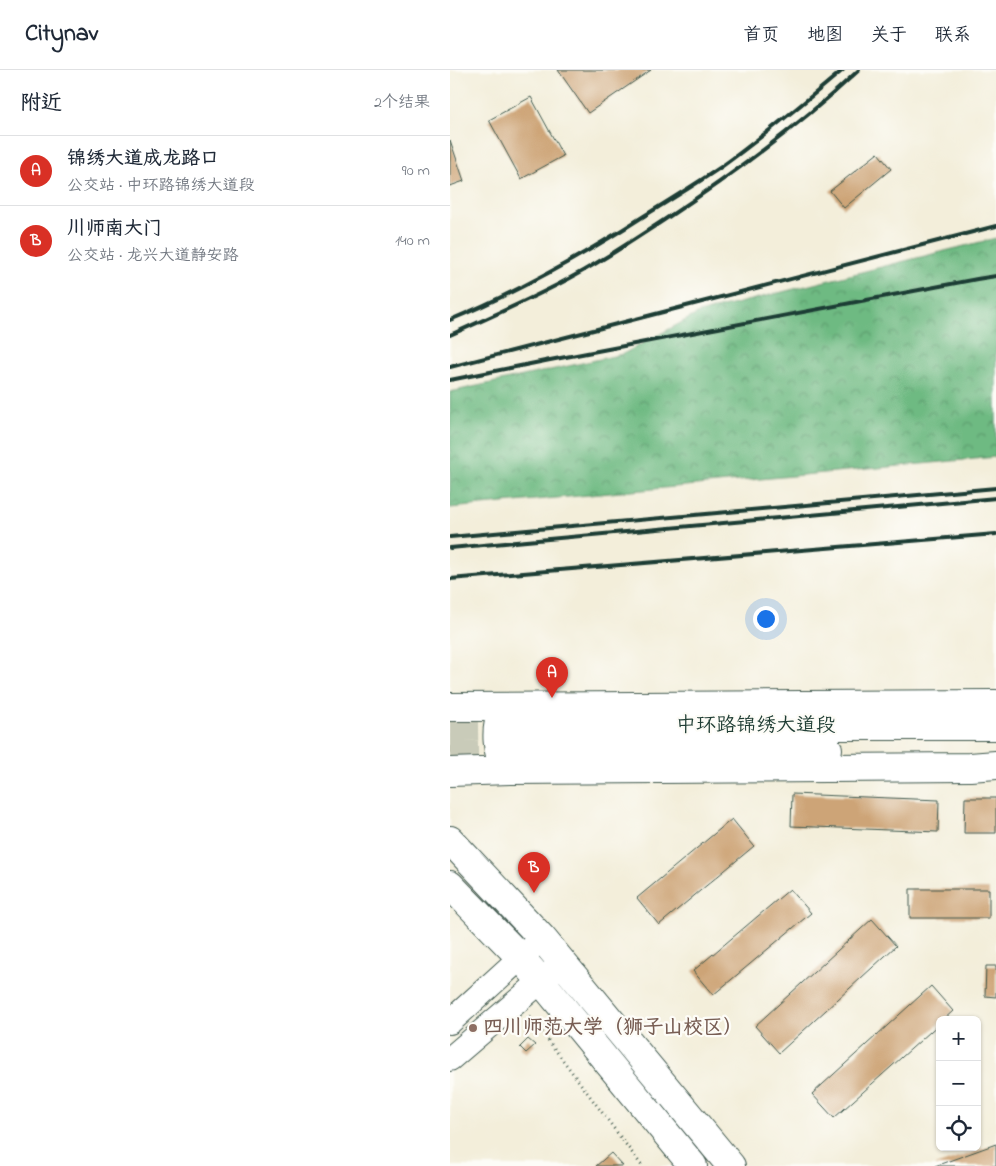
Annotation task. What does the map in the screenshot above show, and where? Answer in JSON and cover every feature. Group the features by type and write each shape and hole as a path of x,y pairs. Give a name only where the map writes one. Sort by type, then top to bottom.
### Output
{"main road":[{"path":"450,772 513,737 996,704"},
{"path":"450,707 513,737 970,767 996,764"},
{"name":"中环路锦绣大道段","path":"513,737 996,726"},
{"name":"中环路锦绣大道段","path":"513,737 937,750 996,750"},
{"path":"450,840 563,962 731,1166"},
{"path":"450,885 541,981 693,1166"}],"lane":[{"path":"450,1022 542,938"},
{"path":"450,1059 563,962"}],"path":[{"path":"518,1001 642,1166"}],"green space":[{"path":"996,238 996,457 450,508 450,392 623,354 699,313"}],"building":[{"path":"558,70 651,70 588,113"},
{"path":"531,97 563,156 521,179 489,120"},
{"path":"450,140 464,181 450,186"},
{"path":"878,153 891,169 844,208 830,191"},
{"path":"792,794 939,800 938,832 791,826"},
{"path":"965,798 996,798 996,833 964,833"},
{"path":"732,819 754,846 659,925 637,898"},
{"path":"790,889 811,913 713,995 693,971"},
{"path":"910,889 989,889 989,918 910,918"},
{"path":"872,919 896,946 779,1053 755,1026"},
{"path":"986,966 996,966 996,997 985,996"},
{"path":"931,986 953,1011 947,1016 936,1016 936,1027 834,1118 812,1094"},
{"path":"528,1039 535,1045 526,1053 520,1047"},
{"path":"996,1144 996,1166 935,1166 981,1151"},
{"path":"611,1153 623,1166 596,1166"}],"tunnel":[{"path":"450,727 515,726"},
{"path":"450,748 517,747"}],"railway":[{"path":"450,320 500,298 549,272 693,186 752,144 843,70"},
{"path":"450,335 557,285 638,237 764,149 813,111 859,70"},
{"path":"450,367 996,226"},
{"path":"450,380 996,276"},
{"path":"450,537 996,488"},
{"path":"450,548 996,498"},
{"path":"450,579 996,534"}],"place":[{"name":"锦绣大道成龙路口","path":"552,698"},
{"name":"川师南大门","path":"534,893"},
{"name":"四川师范大学（狮子山校区）","path":"473,1028"}]}
